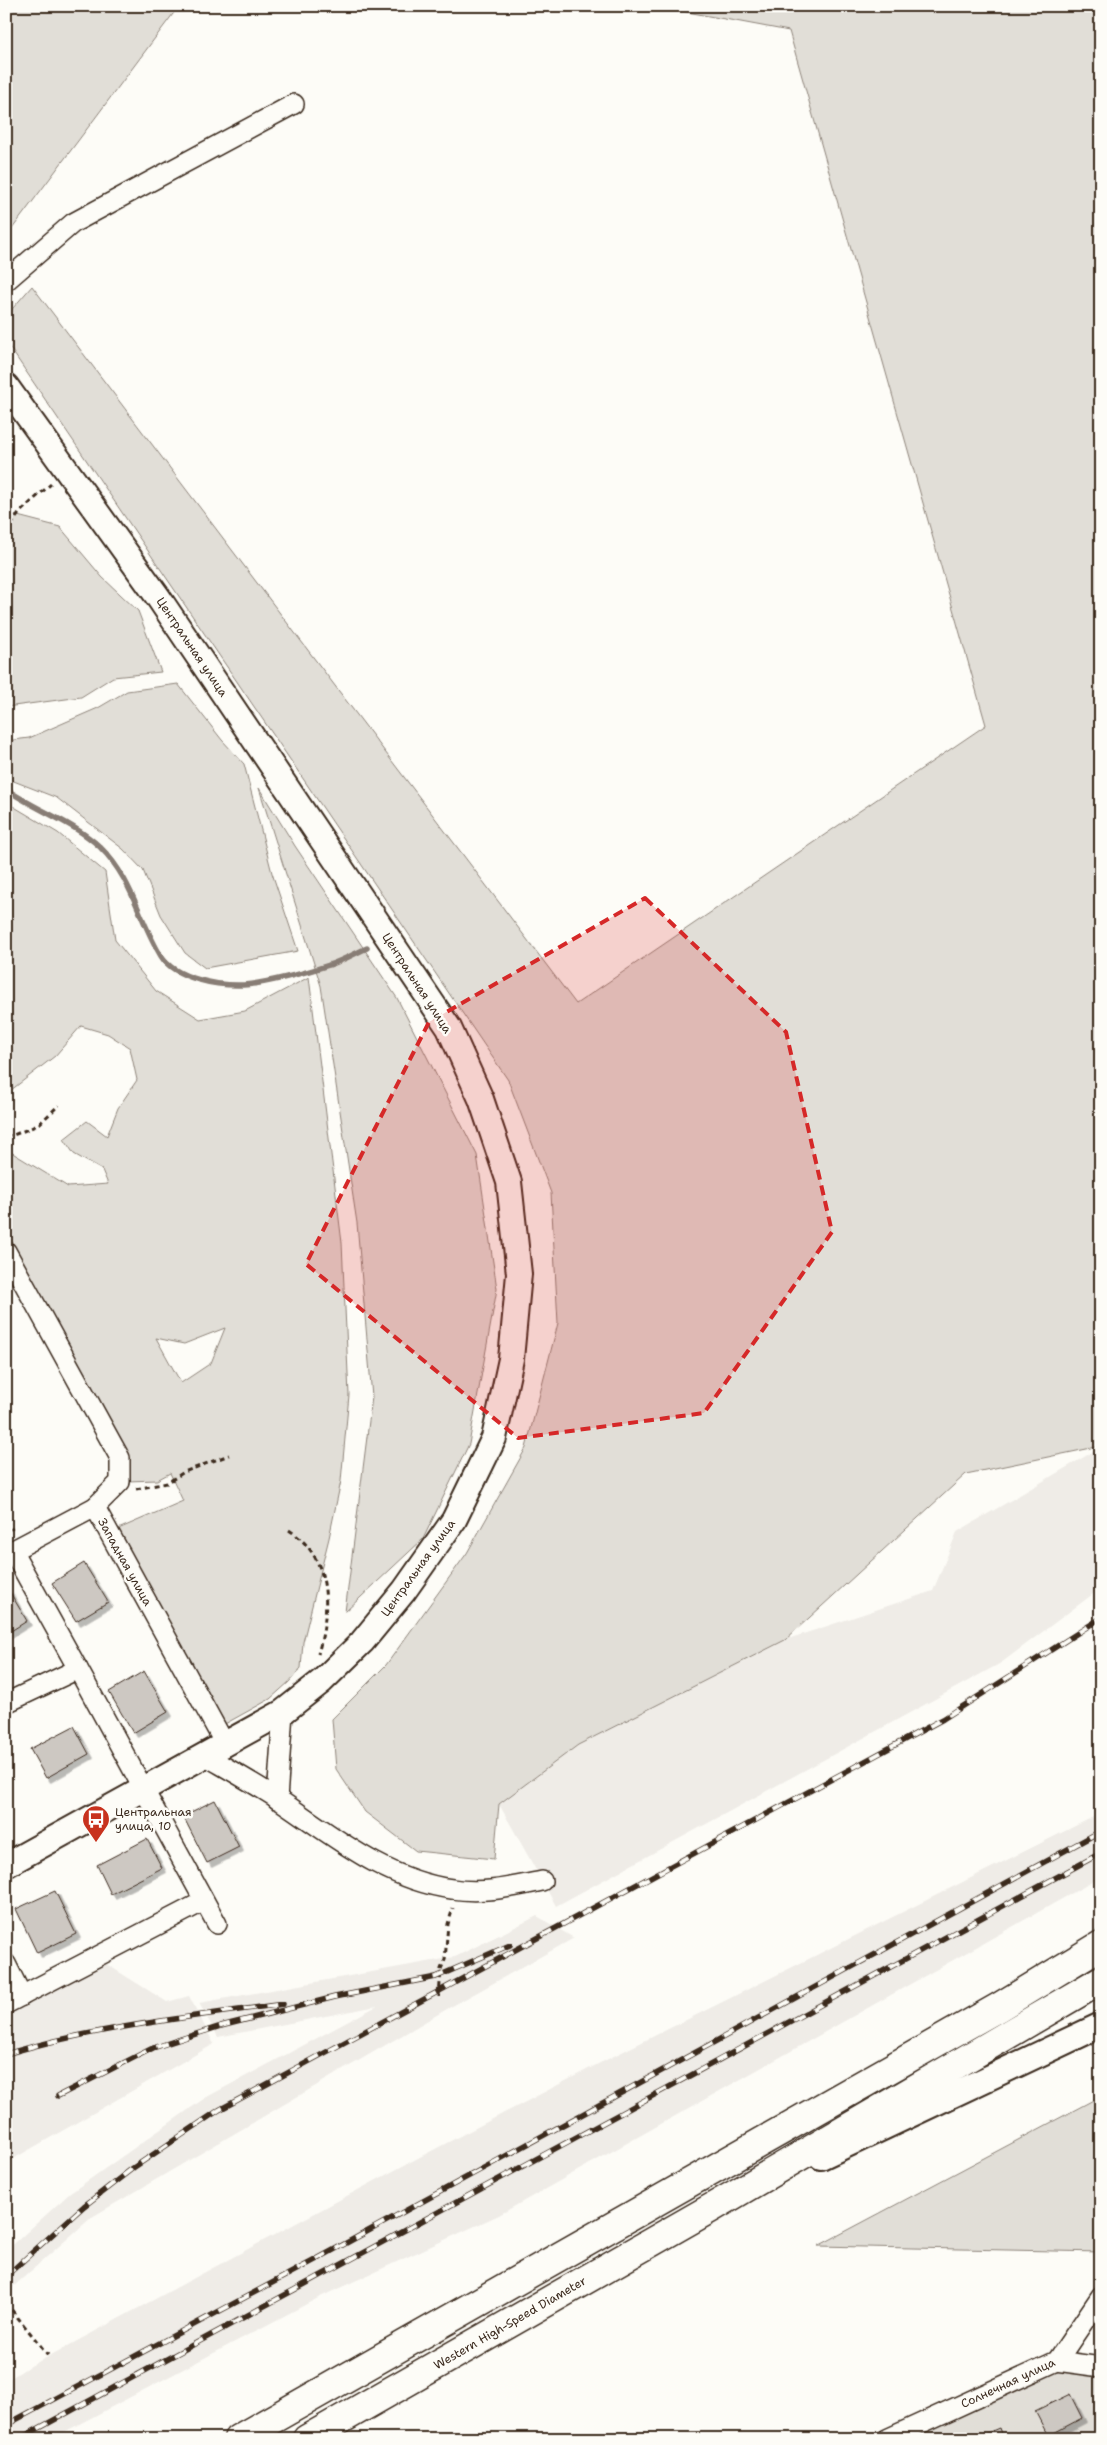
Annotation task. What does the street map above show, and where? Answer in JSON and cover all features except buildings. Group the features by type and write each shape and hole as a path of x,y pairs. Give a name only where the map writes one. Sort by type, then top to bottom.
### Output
{"highway":[{"path":"238,2439 373,2360 999,2007 1101,1945"},
{"name":"Western High-Speed Diameter","path":"307,2439 713,2207 1101,1980"}],"main road":[{"name":"Центральная улица","path":"6,386 158,597 448,1028 481,1100 509,1182 519,1274 511,1359 494,1438 454,1520 404,1591 362,1642 322,1681 283,1712 216,1751 6,1865"},
{"path":"713,2207 1101,2025"}],"street":[{"path":"6,281 73,224 294,104"},
{"name":"Западная улица","path":"8,1258 120,1458 120,1482 95,1507 216,1751"},
{"path":"95,1507 9,1552 78,1669 217,1924"},
{"path":"6,1703 78,1669"},
{"path":"277,1799 283,1712"},
{"path":"216,1751 277,1799 338,1842 389,1870 428,1885 453,1890 498,1890 542,1881"},
{"path":"6,1964 14,2000 204,1901"},
{"name":"Солнечная улица","path":"887,2439 1057,2361 1101,2296"},
{"path":"1057,2361 1101,2367"}],"path":[{"path":"6,533 20,512 40,491 68,472"},
{"path":"6,1134 11,1136 38,1125 59,1106"},
{"path":"113,1490 158,1486 167,1483 184,1472 229,1455"},
{"path":"289,1530 295,1534 316,1561 325,1579 323,1635 316,1660"},
{"path":"440,1997 441,1969 445,1960 453,1890"},
{"path":"6,2303 48,2355"}],"highlighted area":[{"path":"645,898 786,1032 832,1232 704,1413 518,1438 306,1264 429,1022"}],"shaded area":[{"path":"6,6 179,6 6,237"},
{"path":"655,6 1101,6 1101,1446 966,1474 785,1640 578,1745 499,1804 494,1859 416,1851 365,1812 336,1769 332,1719 386,1665 467,1553 526,1448 558,1323 551,1193 508,1080 6,342 6,316 32,286 576,1004 986,725 789,31"},
{"path":"6,513 60,527 102,577 138,611 161,672 113,677 81,697 6,707"},
{"path":"178,684 222,740 244,764 272,873 298,951 205,968 185,953 161,915 143,870 123,849 57,798 6,778 6,741 29,738 98,708 127,691"},
{"path":"259,788 295,846 397,998 477,1155 497,1289 469,1444 423,1539 345,1612 372,1397 357,1223 321,986"},
{"path":"6,802 58,833 105,872 115,940 156,991 200,1019 245,1011 309,977 342,1243 349,1395 341,1481 303,1642 301,1668 270,1699 223,1725 116,1530 183,1501 170,1473 157,1480 127,1481 80,1367 6,1232 6,1149 68,1187 108,1184 102,1170 74,1154 64,1139 87,1121 107,1136 118,1108 137,1080 130,1048 108,1034 81,1026 55,1056 6,1094","holes":["225,1328 211,1363 181,1383 156,1338 184,1344"]},
{"path":"1101,1447 1101,1588 1001,1663 556,1906 499,1804 578,1745 785,1640 933,1591 957,1532"},
{"path":"1101,1813 1101,1877 499,2215 320,2297 51,2439 6,2439 6,2381 25,2369 397,2169 598,2064"},
{"path":"537,1916 574,1938 447,2009 92,2217 6,2293 6,2251 69,2194 205,2098 377,2006 218,2037 199,2003 455,1957"},
{"path":"103,1962 167,2002 189,1996 214,2044 6,2163 6,2012"},
{"path":"1101,2096 1101,2252 818,2246"},
{"path":"1053,2363 1101,2369 1101,2439 887,2439"}],"waterway":[{"path":"6,789 78,830 100,847 111,859 128,886 161,956 168,964 187,976 222,984 252,984 320,968 339,962 367,948"}],"railway":[{"path":"6,2276 84,2206 133,2168 219,2110 943,1719 1101,1618"},
{"path":"6,2425 317,2259 1101,1831"},
{"path":"19,2439 1101,1853"},
{"path":"58,2096 153,2048 221,2026 335,1997 436,1977 510,1945"},
{"path":"6,2054 109,2030 178,2018 283,2004"}],"place":[{"name":"Центральная улица, 10","path":"96,1843"}]}
